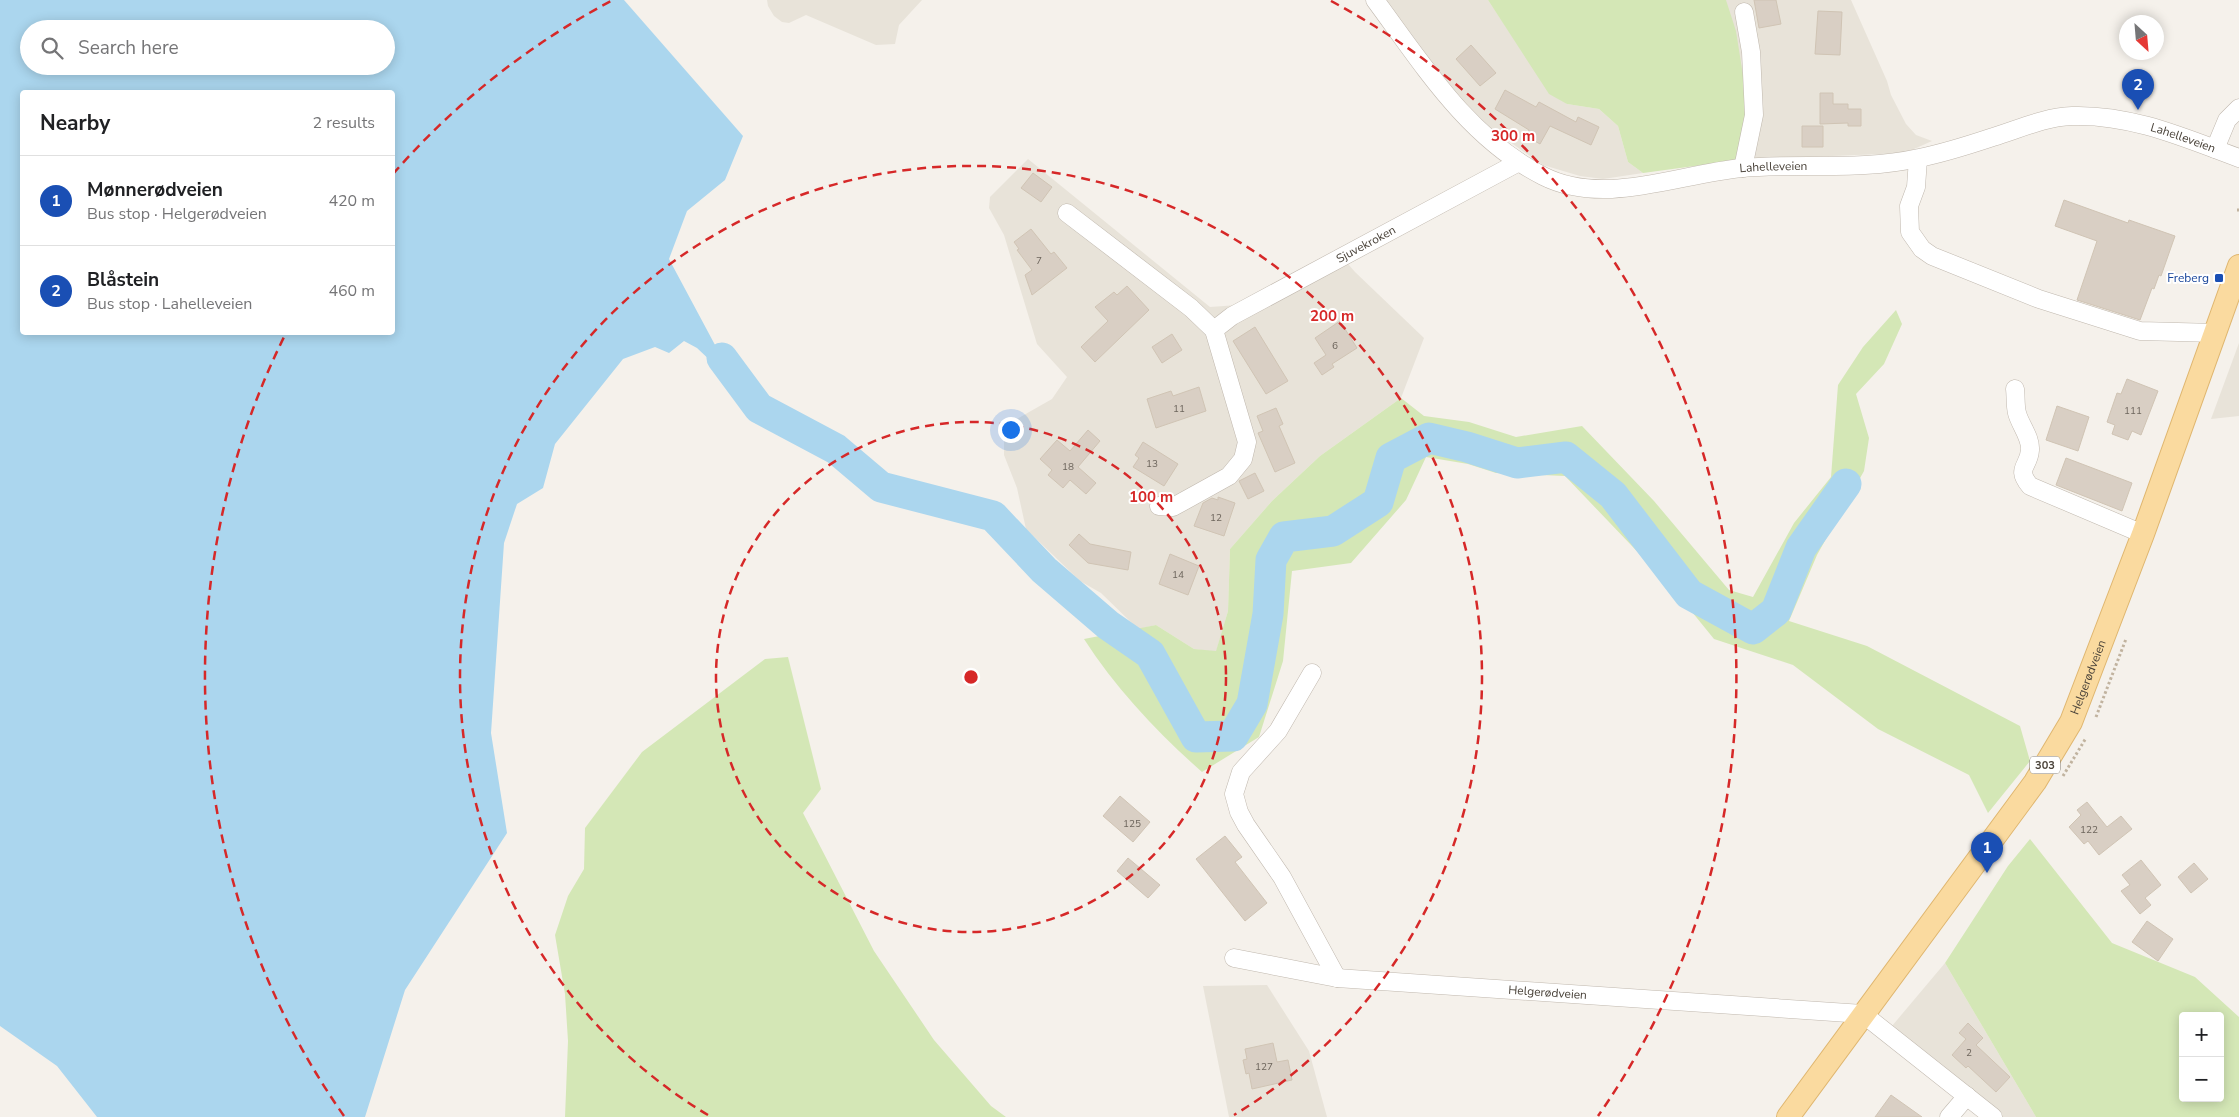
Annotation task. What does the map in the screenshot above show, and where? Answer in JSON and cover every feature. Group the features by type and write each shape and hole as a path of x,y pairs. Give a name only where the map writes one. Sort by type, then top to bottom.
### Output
{"main road":[{"name":"Helgerødveien","path":"1788,1117 2035,782 2071,722 2143,534 2216,333 2234,298 2239,266"}],"street":[{"name":"Lahelleveien","path":"1375,0 1428,72 1467,120 1519,162 1545,177 1570,184 1594,188 1621,189 1710,172 1743,168 1870,165 1918,158 1988,139 2039,122 2070,116 2106,117 2155,127 2239,158"},
{"path":"1743,168 1754,114 1751,52 1744,12"},
{"path":"2215,149 2227,120 2239,108"},
{"path":"1918,158 1916,187 1909,206 1910,232 1922,249 1932,256 2039,299 2140,331 2216,333"},
{"name":"Sjuvekroken","path":"1214,330 1232,316 1519,162"},
{"path":"1067,213 1192,308 1214,330 1247,442 1243,459 1229,476 1173,507 1159,506"},
{"path":"2015,389 2016,412 2030,442 2029,456 2022,470 2024,479 2030,486 2143,534"},
{"path":"1312,673 1278,731 1241,772 1234,794 1246,824 1286,884 1337,978"},
{"name":"Helgerødveien","path":"1234,958 1337,978 1863,1014"},
{"path":"1863,1014 1993,1117"},
{"path":"1949,1117 1967,1096"}],"shaded area":[{"path":"767,0 922,0 899,25 895,44 876,45 806,15 789,23 782,22 774,16"},
{"path":"1384,0 1488,0 1522,51 1567,104 1599,109 1618,126 1628,162 1643,173 1603,179 1580,176 1543,165 1490,128 1450,89"},
{"path":"1726,0 1851,0 1887,81 1891,95 1906,124 1916,135 1932,141 1905,153 1739,160"},
{"path":"1028,159 1210,307 1238,305 1336,250 1355,272 1424,338 1401,398 1320,456 1272,501 1230,549 1228,611 1216,652 1194,649 1156,625 1138,629 1101,593 1080,581 1026,529 1017,488 1004,455 1004,439 1010,423 1052,399 1067,377 1037,344 1004,235 989,208 990,197"},
{"path":"2239,343 2239,416 2211,419"},
{"path":"1945,963 2036,1117 1997,1117 1892,1026"},
{"path":"1267,985 1309,1051 1327,1117 1229,1117 1203,986"}],"green space":[{"path":"1488,0 1726,0 1736,31 1748,107 1739,160 1643,173 1628,162 1618,126 1599,109 1567,104 1549,94"},
{"path":"1896,310 1902,324 1884,364 1856,394 1869,438 1864,471 1817,555 1789,621 1867,646 2020,726 2030,761 1988,813 1969,775 1878,729 1793,665 1714,639 1675,591 1565,476 1496,473 1468,464 1426,457 1406,500 1351,563 1292,571 1283,661 1259,737 1202,772 1138,710 1084,639 1156,625 1194,649 1216,651 1228,611 1230,549 1272,501 1320,456 1401,398 1424,416 1469,422 1516,437 1582,426 1654,501 1729,590 1753,597 1794,523 1831,477 1838,385 1863,347"},
{"path":"788,657 821,789 803,813 874,951 934,1040 991,1106 1006,1117 565,1117 568,1041 565,994 555,935 568,896 584,869 585,828 642,752 765,659"},
{"path":"2030,839 2112,943 2195,977 2239,1017 2239,1117 2036,1117 1945,963 2008,866"}],"water":[{"path":"0,0 624,0 743,136 725,180 687,211 669,259 722,358 715,365 697,348 684,341 669,353 655,347 623,359 555,444 543,488 517,504 504,543 491,733 507,833 405,990 365,1117 97,1117 57,1066 0,1026"}],"building":[{"path":"1754,0 1776,0 1781,24 1759,28"},
{"path":"1818,11 1842,12 1840,55 1815,54"},
{"path":"1471,45 1496,73 1480,86 1456,59"},
{"path":"1505,90 1536,107 1539,102 1576,122 1578,117 1599,127 1591,145 1550,126 1540,144 1526,136 1529,130 1495,109"},
{"path":"1820,93 1833,93 1833,104 1848,104 1848,109 1861,109 1861,126 1848,126 1848,123 1820,124"},
{"path":"1802,126 1823,126 1823,147 1802,147"},
{"path":"1033,173 1052,187 1041,202 1021,188"},
{"path":"2064,200 2128,223 2129,220 2175,236 2161,276 2159,275 2154,289 2152,288 2140,320 2077,300 2097,241 2055,226"},
{"path":"1031,229 1051,254 1054,252 1067,268 1032,295 1025,275 1032,270 1017,250 1019,249 1014,242"},
{"path":"1127,286 1149,310 1095,362 1081,347 1108,321 1095,307 1114,292 1117,295"},
{"path":"1340,321 1357,348 1332,364 1334,367 1322,375 1314,363 1326,355 1315,338"},
{"path":"1255,327 1288,381 1266,394 1233,341"},
{"path":"1172,334 1182,350 1162,363 1152,347"},
{"path":"2127,379 2158,391 2141,435 2132,431 2128,440 2112,434 2115,425 2107,422 2117,393 2121,394"},
{"path":"1199,387 1206,411 1156,428 1147,399 1171,391 1173,396"},
{"path":"2057,406 2089,417 2078,451 2046,440"},
{"path":"1276,408 1283,424 1279,426 1295,463 1275,472 1258,433 1263,431 1257,416"},
{"path":"1088,430 1100,441 1078,467 1096,483 1086,494 1070,480 1063,488 1048,475 1052,470 1040,459 1057,440 1070,451"},
{"path":"1143,442 1178,464 1164,486 1133,467 1139,458 1135,455"},
{"path":"2066,458 2132,483 2122,511 2056,485"},
{"path":"1255,473 1264,491 1248,499 1239,481"},
{"path":"1218,497 1235,503 1224,536 1194,526 1203,503 1212,498 1218,500"},
{"path":"1079,534 1090,544 1131,552 1128,570 1088,563 1069,545"},
{"path":"1170,554 1199,566 1188,595 1159,584"},
{"path":"1120,796 1150,822 1133,842 1103,816"},
{"path":"2087,802 2107,827 2121,816 2132,829 2099,855 2088,841 2084,844 2069,827 2081,815 2077,810"},
{"path":"1225,836 1242,857 1235,862 1267,903 1245,921 1196,859"},
{"path":"1128,858 1160,885 1148,898 1117,871"},
{"path":"2141,860 2161,885 2145,898 2151,905 2140,914 2121,891 2130,885 2122,875"},
{"path":"2194,863 2208,879 2191,893 2178,877"},
{"path":"2147,921 2173,939 2158,961 2132,942"},
{"path":"1968,1023 1983,1038 1976,1045 2010,1077 1996,1092 1968,1066 1966,1068 1952,1055 1966,1039 1959,1033"},
{"path":"1273,1043 1277,1062 1288,1060 1292,1080 1252,1089 1249,1073 1246,1074 1243,1060 1247,1059 1245,1049"},
{"path":"1891,1095 1922,1117 1875,1117"}],"waterway":[{"path":"722,358 759,408 836,449 881,487 993,516 1044,570 1108,625 1150,654 1196,737 1233,736 1252,704 1268,614 1271,560 1284,537 1333,531 1378,502 1391,458 1429,438 1467,447 1517,463 1566,457 1613,495 1689,594 1753,629 1776,611 1801,548 1846,484"}],"place":[{"name":"Blåstein","path":"2138,110"},
{"name":"Freberg","path":"2219,278"},
{"name":"Mønnerødveien","path":"1987,873"}]}
